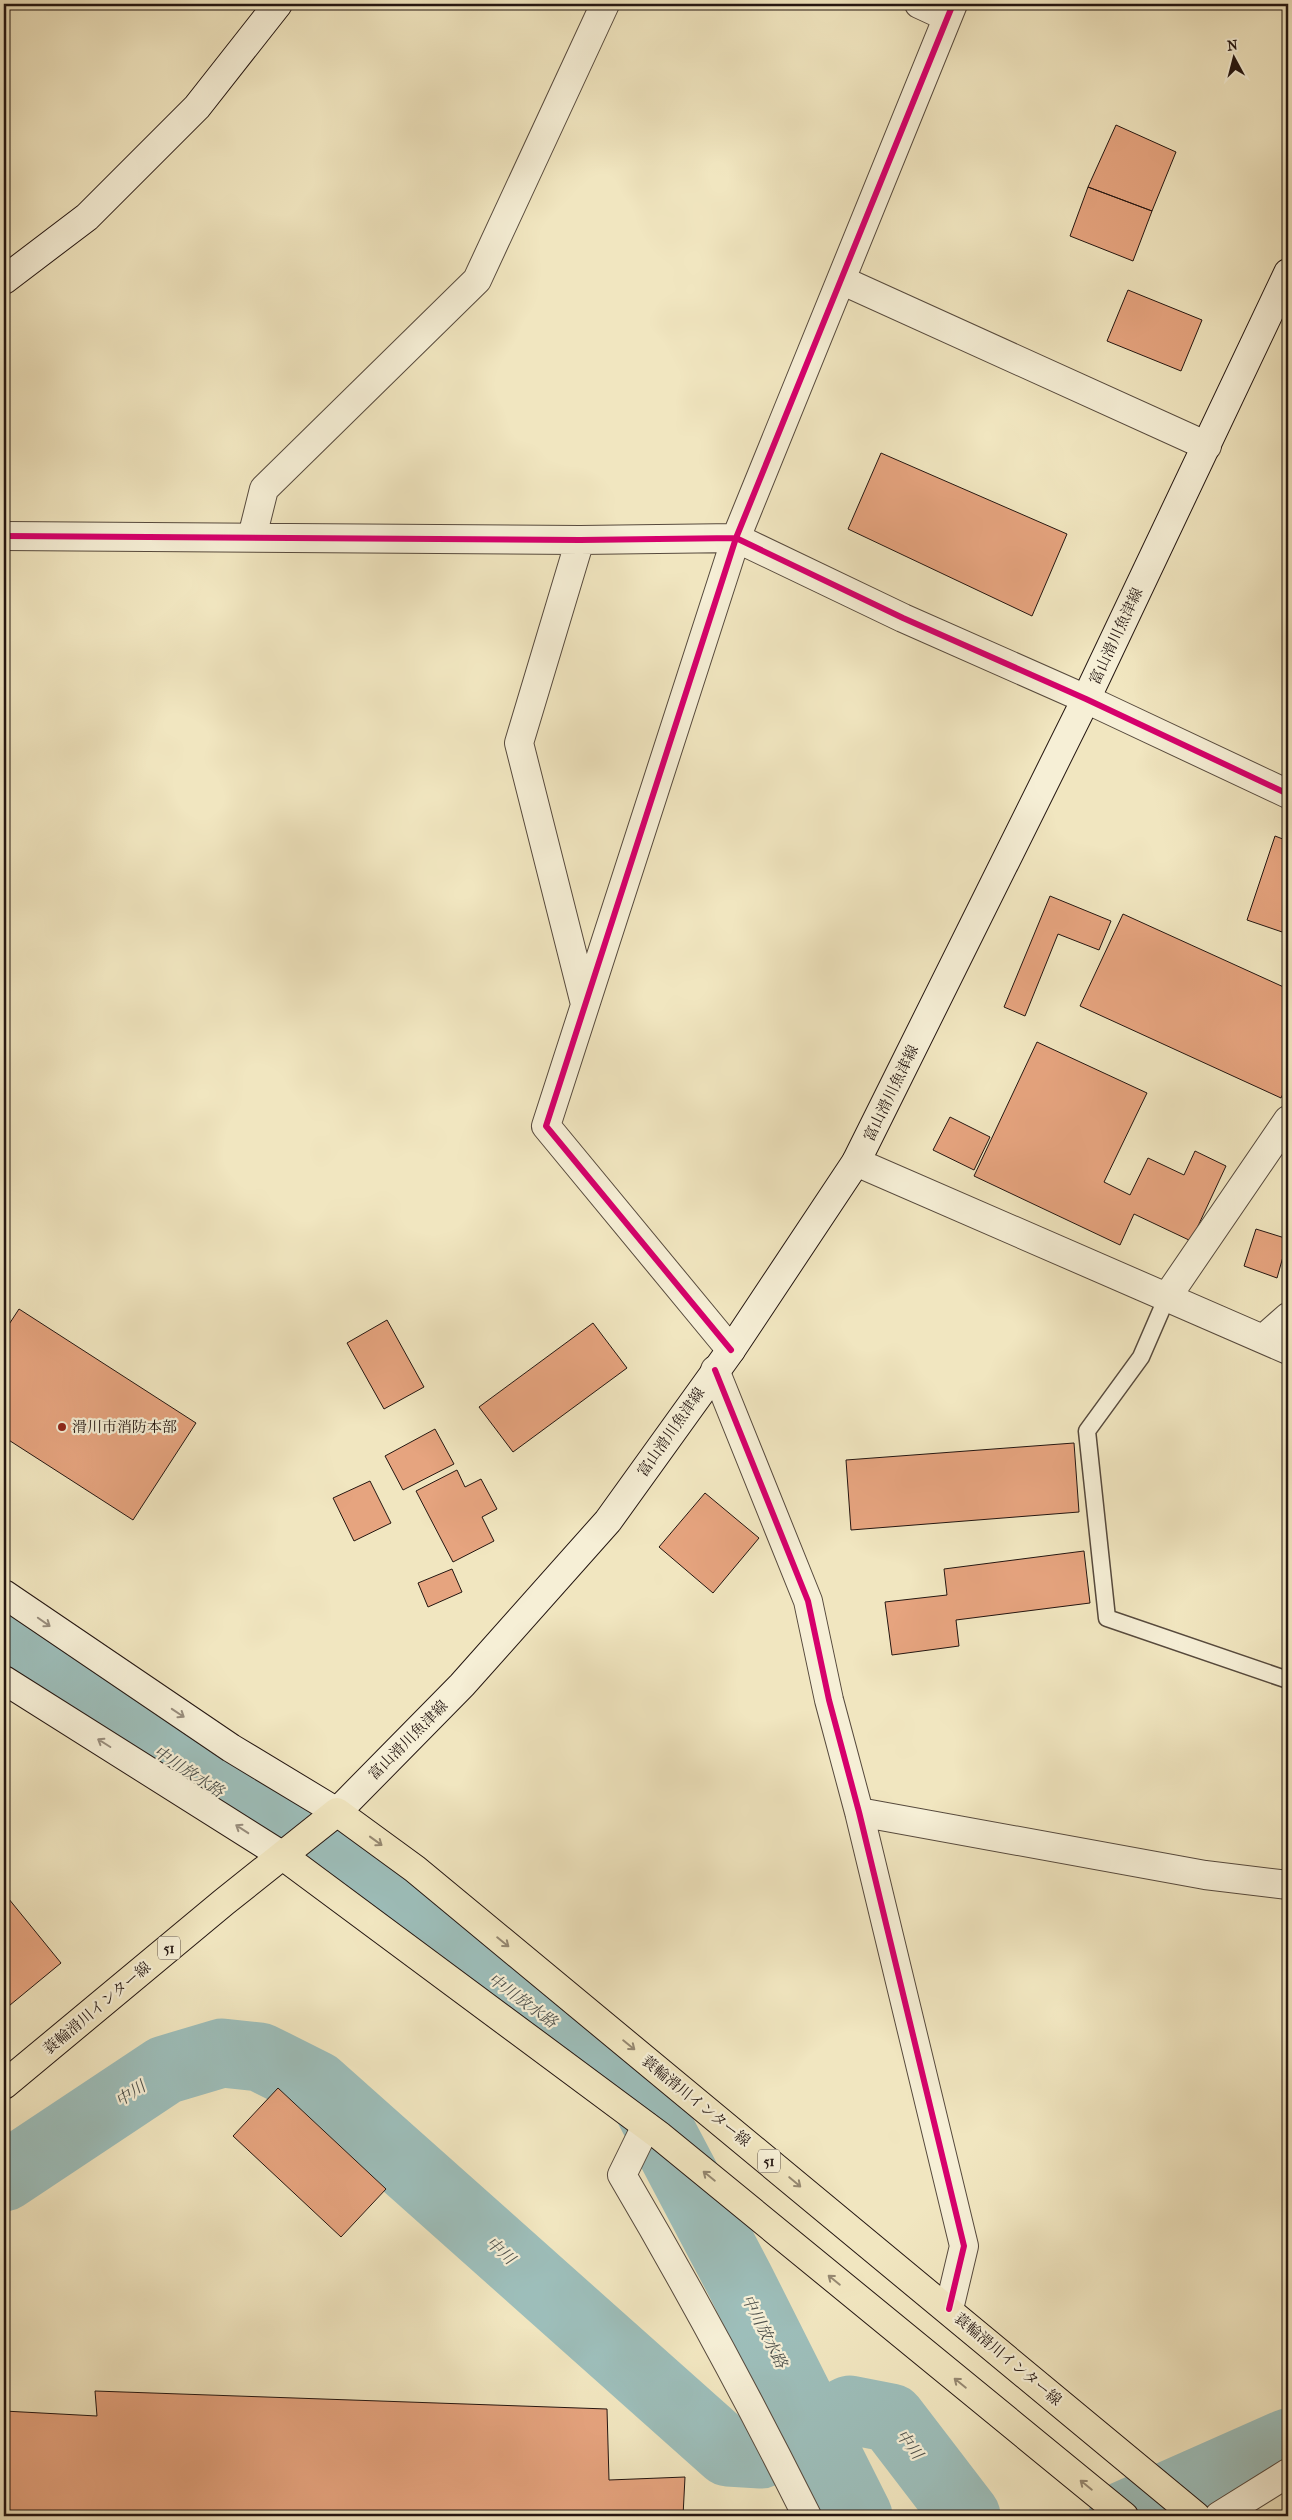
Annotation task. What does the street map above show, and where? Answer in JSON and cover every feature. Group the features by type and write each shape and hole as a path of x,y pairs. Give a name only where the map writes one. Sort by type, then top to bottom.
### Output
{"main road":[{"name":"蓑輪滑川インター線","path":"4,2084 337,1812 415,1869 949,2309 1196,2516"},
{"path":"283,1856 646,2126 1124,2516"}],"street":[{"path":"4,280 87,217 197,107 278,4"},
{"path":"252,538 264,489 477,280 606,4"},
{"path":"919,4 950,10 736,538 546,1126 723,1360 808,1601 829,1700 859,1812 964,2246 949,2309"},
{"name":"富山滑川魚津線","path":"337,1812 462,1685 608,1521 723,1360 856,1162 1086,699 1288,273"},
{"path":"840,280 1206,446"},
{"path":"4,536 580,540 736,538 903,618 1086,699 1288,794"},
{"path":"580,540 519,743 585,1004"},
{"path":"1166,1297 1288,1120"},
{"path":"856,1162 1288,1350"},
{"path":"1263,1339 1288,1317"},
{"path":"4,1594 231,1748 337,1812"},
{"path":"4,1680 283,1856"},
{"path":"859,1812 1205,1875 1288,1885"},
{"path":"646,2126 622,2175 720,2347 807,2516"},
{"path":"1219,2516 1288,2473"}],"lane":[{"path":"1166,1297 1141,1357 1087,1431 1107,1618 1288,1680"}],"building":[{"path":"1116,125 1176,152 1152,211 1088,187"},
{"path":"1088,187 1152,211 1133,261 1070,236"},
{"path":"1128,290 1202,320 1181,371 1107,341"},
{"path":"881,453 1067,534 1032,616 848,529"},
{"path":"1275,836 1288,841 1288,934 1247,920"},
{"path":"1050,896 1111,921 1099,950 1058,934 1025,1016 1004,1007"},
{"path":"1123,914 1288,989 1288,1083 1281,1098 1080,1006"},
{"path":"1037,1042 1147,1093 1104,1182 1130,1195 1148,1158 1184,1175 1195,1151 1226,1166 1191,1241 1134,1214 1120,1245 974,1176"},
{"path":"950,1117 990,1137 974,1170 933,1150"},
{"path":"1256,1229 1288,1239 1277,1278 1244,1266"},
{"path":"19,1309 196,1423 133,1520 4,1437 4,1332"},
{"path":"387,1320 424,1387 384,1409 347,1343"},
{"path":"593,1323 627,1368 513,1452 479,1407"},
{"path":"435,1429 454,1464 403,1490 385,1456"},
{"path":"1074,1443 1079,1512 851,1530 846,1460"},
{"path":"457,1470 465,1487 481,1479 497,1509 482,1517 494,1541 453,1562 416,1491"},
{"path":"370,1481 391,1523 354,1541 333,1498"},
{"path":"705,1493 759,1538 713,1593 659,1547"},
{"path":"1084,1551 1090,1603 956,1620 959,1646 892,1655 885,1602 947,1595 944,1569"},
{"path":"452,1569 462,1592 428,1607 418,1583"},
{"path":"4,1893 61,1963 4,2010"},
{"path":"278,2088 386,2189 341,2237 233,2136"},
{"path":"95,2391 607,2409 609,2480 685,2477 683,2516 4,2516 4,2411 97,2416"}],"waterway":[{"name":"中川放水路","path":"4,1649 24,1660 385,1901 634,2080 739,2279 858,2516"},
{"name":"中川","path":"4,2177 165,2070 222,2053 260,2057 316,2085 728,2452 761,2454 850,2410 891,2418 966,2516"},
{"name":"中川","path":"1123,2516 1288,2443"}],"cycle path":[{"path":"731,1350 546,1126 736,538 953,4"},
{"path":"4,536 580,540 736,538 903,618 1086,699 1288,794"},
{"path":"715,1370 808,1601 829,1700 859,1812 964,2246 949,2309"}],"place":[{"name":"滑川市消防本部","path":"62,1427"}]}
